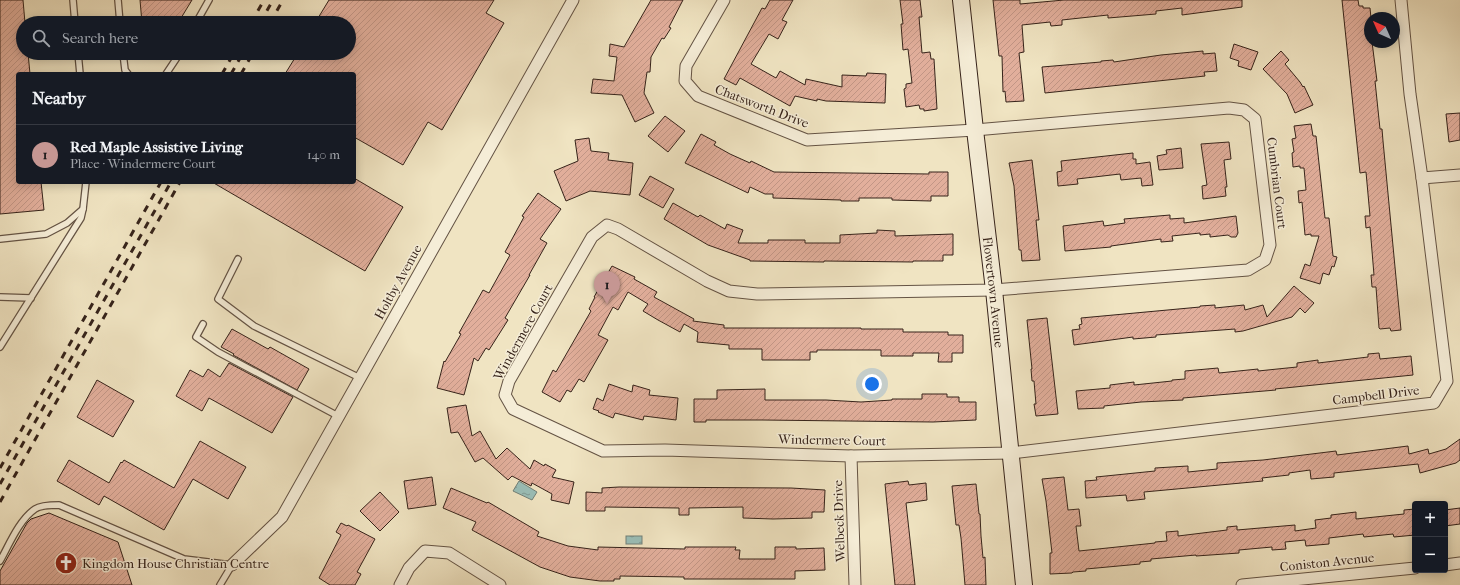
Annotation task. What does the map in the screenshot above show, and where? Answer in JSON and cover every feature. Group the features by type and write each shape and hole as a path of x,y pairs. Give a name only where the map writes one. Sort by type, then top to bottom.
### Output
{"street":[{"name":"Holtby Avenue","path":"232,566 282,517 573,0"},
{"name":"Chatsworth Drive","path":"724,0 686,66 685,81 698,96 807,140 974,130"},
{"name":"Flowertown Avenue","path":"961,0 974,130 994,290 1024,585"},
{"name":"Campbell Drive","path":"1011,453 1434,403 1447,381 1410,94 1401,0"},
{"name":"Cumbrian Court","path":"974,130 1229,108 1244,110 1255,119 1270,245 1265,260 1248,270 994,290"},
{"path":"1422,178 1460,175"},
{"name":"Windermere Court","path":"994,290 757,294 729,291 707,281 618,228 607,225 592,237 509,381 505,395 513,409 603,451 665,450 851,456 1011,453"},
{"name":"Welbeck Drive","path":"851,456 855,585"},
{"path":"400,585 409,568 425,551 449,553 500,585"},
{"path":"1448,565 1460,563"},
{"name":"Coniston Avenue","path":"1242,585 1412,568"}],"lane":[{"path":"73,0 74,16"},
{"path":"118,0 119,16"},
{"path":"200,16 209,0"},
{"path":"79,60 80,72"},
{"path":"124,60 126,72"},
{"path":"167,72 175,60"},
{"path":"0,347 81,218 84,209 86,184"},
{"path":"0,239 46,234 67,223 84,209"},
{"path":"238,259 218,300 254,326 360,378"},
{"path":"0,297 31,298"},
{"path":"203,324 196,337 218,352 338,416"},
{"path":"0,561 23,521 35,509 59,505 184,559 232,566 220,585"}],"water":[{"path":"519,481 537,492 532,500 513,491"},
{"path":"626,536 642,536 642,544 626,544"}],"building":[{"path":"0,0 23,0 24,16 16,16 16,60 29,60 30,72 16,72 16,184 41,184 44,210 0,214"},
{"path":"140,0 192,0 182,16 141,16"},
{"path":"329,0 494,0 486,13 504,23 442,130 428,122 403,165 356,138 356,72 286,72 294,60 356,60 356,16 319,16"},
{"path":"651,0 683,0 669,27 671,28 664,39 662,38 651,57 650,72 647,72 644,93 654,113 635,122 622,95 591,93 593,79 614,81 617,57 609,56 610,44 624,47"},
{"path":"770,0 793,0 782,20 787,22 778,39 769,34 751,64 776,78 780,71 805,85 806,79 842,87 842,75 866,76 867,73 886,74 885,103 826,101 817,99 817,101 795,96 790,106 740,78 736,85 724,79 762,8 765,9"},
{"path":"900,0 920,0 922,17 919,17 922,53 930,52 931,59 934,59 937,109 924,111 924,109 920,109 919,105 906,107 904,89 906,88 906,84 912,83 908,49 903,50 901,24 903,24"},
{"path":"993,0 1020,0 1020,4 1064,0 1242,0 1242,7 1182,15 1182,8 1156,11 1156,14 1108,18 1108,15 1062,20 1062,25 1051,26 1050,22 1022,25 1024,52 1019,53 1024,101 1006,102 1005,91 1003,92 1002,56 999,56"},
{"path":"1342,0 1358,0 1359,6 1363,6 1363,8 1370,8 1370,12 1364,12 1364,48 1373,48 1401,330 1391,331 1390,328 1379,328 1376,287 1372,287 1371,275 1374,275 1370,227 1366,228 1365,216 1370,216 1366,172 1360,173"},
{"path":"1234,44 1258,52 1251,70 1238,66 1239,61 1230,58"},
{"path":"1203,51 1203,54 1215,53 1217,71 1204,72 1205,76 1045,93 1042,67 1113,60 1114,62"},
{"path":"1281,51 1289,60 1285,64 1303,87 1304,86 1313,105 1295,113 1287,94 1263,69"},
{"path":"1460,113 1460,140 1449,142 1446,114"},
{"path":"665,116 685,131 668,152 648,136"},
{"path":"1311,124 1313,136 1316,136 1325,218 1329,218 1333,256 1337,257 1334,267 1332,266 1329,275 1323,273 1320,284 1300,278 1305,264 1310,266 1319,236 1311,236 1311,234 1305,235 1302,202 1299,203 1298,191 1306,190 1304,168 1300,168 1300,166 1293,167 1292,153 1294,152 1292,139 1296,138 1294,126"},
{"path":"701,134 716,142 714,145 730,154 750,163 751,161 774,172 929,174 929,172 948,172 948,196 931,196 931,201 892,200 892,198 859,198 859,201 841,201 773,198 773,194 765,194 750,187 748,193 685,163"},
{"path":"589,138 591,151 609,153 608,160 633,163 630,195 590,191 566,201 554,171 578,161 575,140"},
{"path":"1229,142 1231,159 1224,160 1227,187 1225,187 1226,196 1203,199 1202,186 1207,185 1201,144"},
{"path":"1181,148 1183,168 1159,170 1157,156 1167,154 1166,150"},
{"path":"1133,153 1133,159 1136,159 1136,164 1150,162 1153,185 1142,186 1141,178 1121,180 1120,174 1077,179 1078,184 1058,186 1057,172 1062,171 1061,161"},
{"path":"1032,160 1039,220 1036,220 1040,260 1022,261 1021,250 1019,250 1014,186 1009,163"},
{"path":"650,176 674,189 663,208 639,195"},
{"path":"356,179 403,207 365,271 215,184 356,184"},
{"path":"538,193 561,209 540,239 547,243 505,318 508,320 489,350 486,348 478,361 474,358 464,395 437,388 444,361 445,362 461,334 459,333 483,290 489,293 510,255 505,252 524,217 522,216"},
{"path":"673,203 698,217 700,215 725,229 727,224 743,230 738,243 768,243 768,240 805,240 805,243 840,243 840,235 877,233 877,230 895,231 895,236 953,234 953,255 943,255 943,261 913,262 750,261 708,245 664,219"},
{"path":"1170,215 1170,219 1184,218 1184,223 1236,216 1238,233 1236,237 1231,237 1228,235 1210,237 1210,234 1200,235 1200,233 1172,236 1173,241 1161,242 1161,239 1111,247 1065,251 1063,226 1103,221 1104,226 1125,223 1124,219"},
{"path":"612,266 635,277 634,279 657,292 654,297 694,319 693,321 724,325 724,328 861,328 903,329 903,332 948,332 948,335 963,335 963,353 952,353 952,362 938,362 939,353 913,353 913,356 881,356 881,350 817,350 817,352 810,352 810,360 762,360 762,349 729,349 729,345 697,342 698,332 684,324 680,332 658,320 643,311 648,304 628,292 618,310 613,307 598,335 608,340 584,382 579,379 571,392 567,390 560,402 542,392 553,370 556,372 591,311 589,309 594,297"},
{"path":"1294,286 1314,303 1305,313 1300,308 1292,317 1243,331 1235,332 1235,329 1156,335 1156,337 1133,339 1133,337 1074,345 1072,330 1080,329 1079,325 1082,324 1081,318 1215,305 1215,308 1244,305 1245,310 1263,305 1267,317"},
{"path":"1047,318 1058,414 1036,416 1034,404 1036,404 1034,381 1032,381 1027,320"},
{"path":"232,329 268,349 270,347 309,369 297,390 221,347"},
{"path":"1379,353 1380,359 1411,356 1413,375 1275,389 1276,390 1183,398 1183,400 1141,402 1104,406 1104,408 1078,409 1076,391 1110,388 1110,385 1134,382 1134,385 1185,379 1185,371 1218,368 1219,373 1258,369 1258,371 1297,367 1297,363 1318,360 1318,363 1368,357 1368,354"},
{"path":"229,363 293,397 272,433 209,398 202,411 176,396 190,370 203,377 208,369 220,377"},
{"path":"97,380 134,401 113,437 77,417"},
{"path":"609,384 632,392 633,385 650,390 649,395 678,398 676,420 644,416 643,420 615,413 613,418 598,412 599,411 593,409 597,398 603,401"},
{"path":"765,389 765,400 826,400 861,402 892,399 922,399 922,394 947,394 947,397 959,397 959,402 976,402 976,420 933,422 706,420 706,422 694,422 694,399 717,399 717,390"},
{"path":"466,405 472,436 480,431 496,459 507,448 530,469 534,460 544,466 545,464 556,470 552,477 574,482 569,504 551,500 552,494 532,483 531,486 512,476 508,480 483,458 475,462 458,432 451,433 447,408"},
{"path":"1460,439 1460,460 1456,463 1420,473 1418,464 1334,473 1334,477 1311,479 1310,470 1289,473 1289,475 1262,478 1263,481 1144,492 1145,499 1127,501 1126,495 1086,498 1085,481 1097,480 1096,477 1155,471 1155,468 1188,466 1188,472 1217,469 1217,463 1263,460 1336,451 1337,455 1408,446 1409,454 1428,449 1429,454 1446,449"},
{"path":"200,441 246,467 228,499 193,479 164,530 104,496 99,505 57,481 69,460 109,483 121,462 122,463 124,460 174,488"},
{"path":"432,477 436,505 408,509 404,481"},
{"path":"1064,477 1068,510 1079,509 1081,526 1076,526 1079,551 1167,541 1166,532 1178,531 1178,536 1227,530 1227,527 1237,526 1237,530 1295,525 1295,531 1316,528 1315,520 1331,518 1331,515 1356,512 1356,519 1404,514 1404,510 1412,509 1412,535 1394,537 1393,534 1364,537 1363,534 1329,538 1329,544 1306,546 1305,540 1285,542 1286,549 1272,550 1272,547 1239,550 1239,553 1151,559 1151,561 1140,562 1140,564 1086,569 1086,571 1072,573 1050,574 1050,553 1052,553 1042,479"},
{"path":"908,481 909,485 926,483 927,500 906,503 915,585 895,585 885,484"},
{"path":"976,484 983,558 985,557 986,585 965,585 961,538 959,525 956,525 952,486"},
{"path":"451,488 487,503 488,502 539,532 537,536 568,546 598,550 598,547 685,549 685,547 736,547 735,550 740,550 739,559 775,559 775,547 796,547 796,549 824,548 825,570 795,571 795,579 684,579 684,577 620,576 620,579 614,579 614,581 600,581 570,577 540,567 472,530 476,522 443,508"},
{"path":"602,488 791,488 825,490 824,512 812,512 812,518 773,519 743,518 743,507 689,508 689,515 679,515 679,508 605,507 605,511 586,511 586,492 602,493"},
{"path":"380,492 399,512 380,531 360,511"},
{"path":"1460,508 1460,524 1448,526 1448,510"},
{"name":"Kingdom House Christian Centre","path":"49,513 118,542 132,585 0,585 0,571 27,523 31,519"},
{"path":"341,523 375,539 357,572 361,574 355,585 330,585 319,578 341,535 336,532"}],"railway":[{"path":"255,16 264,0"},
{"path":"264,16 273,0"},
{"path":"274,16 283,0"},
{"path":"223,72 230,60"},
{"path":"232,72 239,60"},
{"path":"242,72 249,60"},
{"path":"0,468 160,184"},
{"path":"0,484 170,184"},
{"path":"0,502 179,184"}],"place":[{"name":"Red Maple Assistive Living","path":"607,304"},
{"name":"Kingdom House Christian Centre","path":"66,563"}]}
